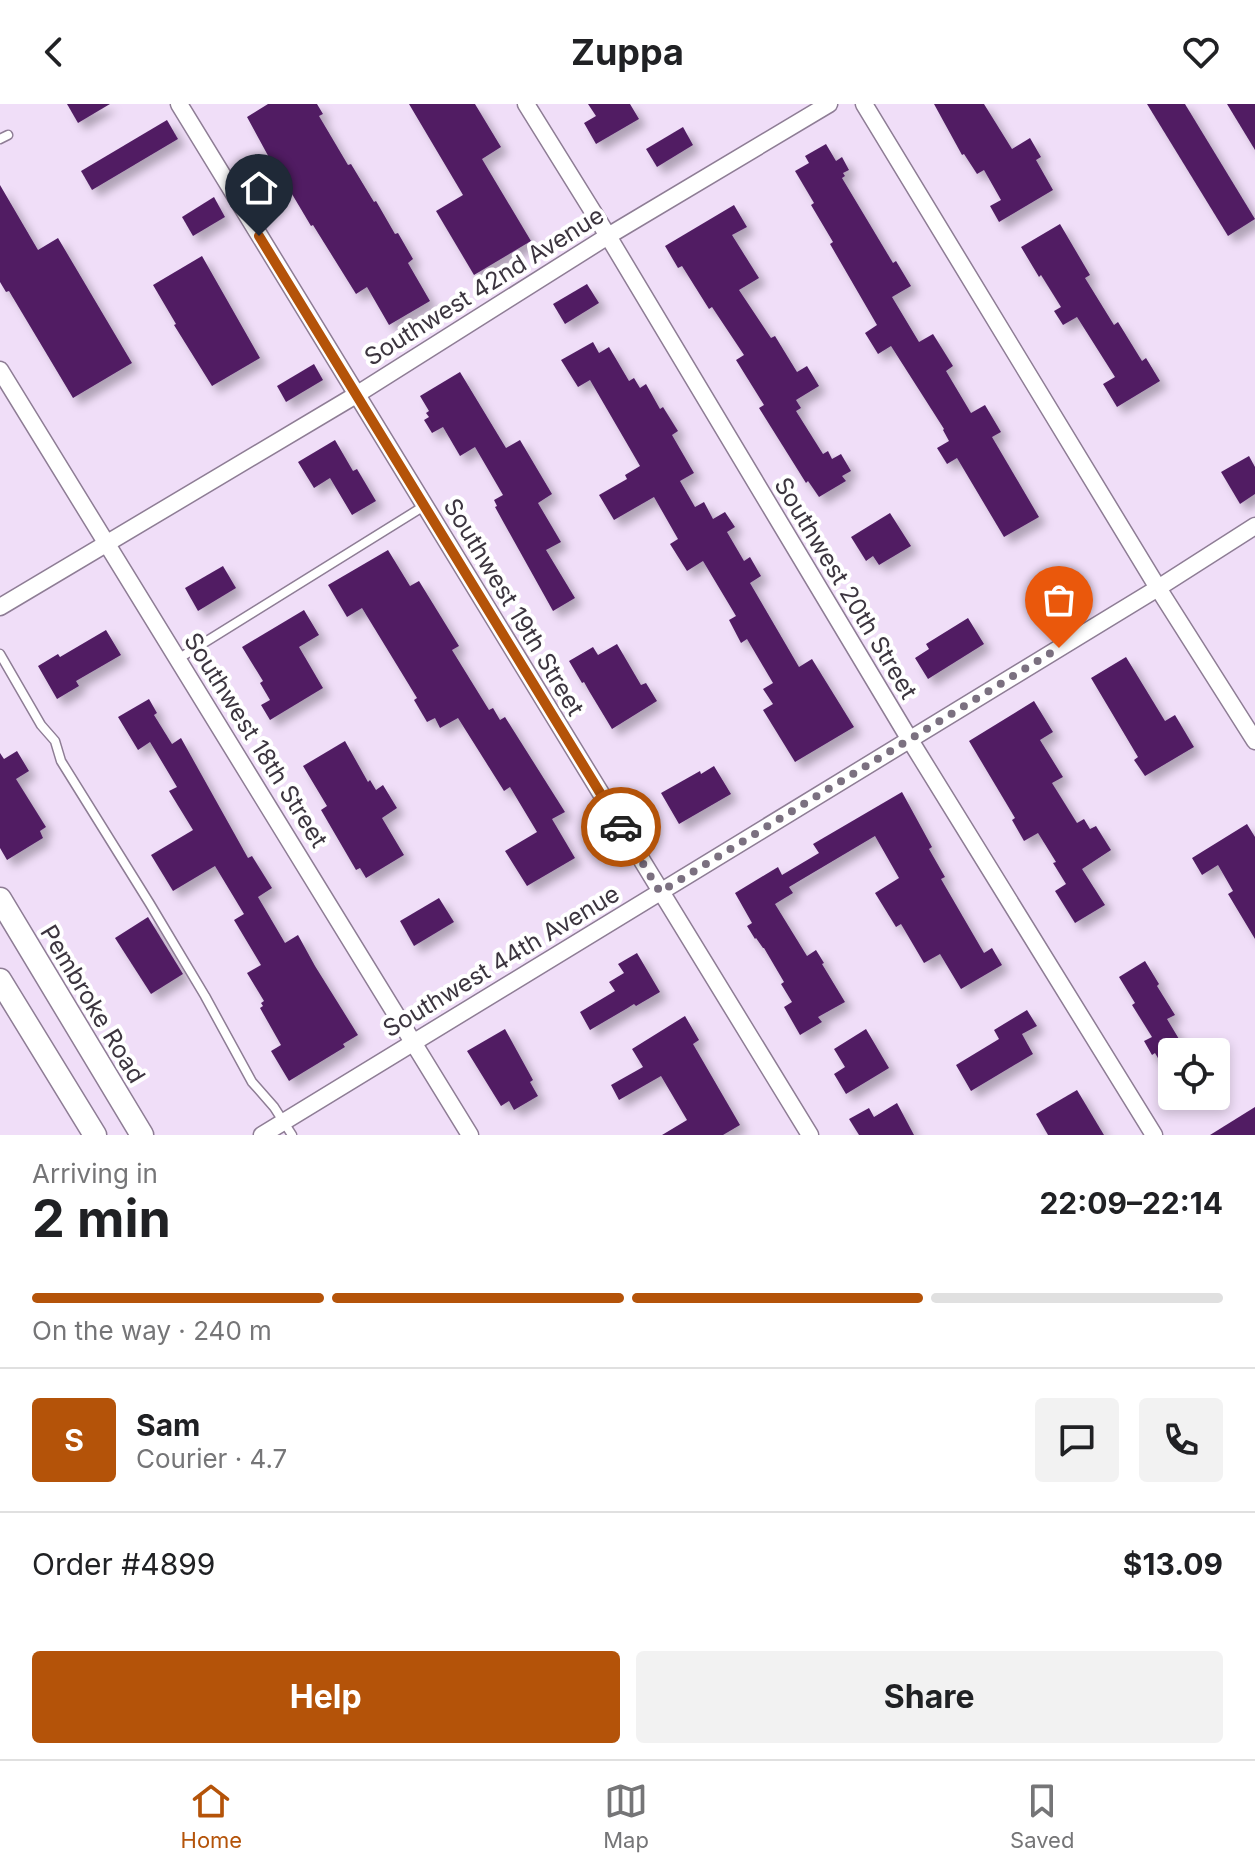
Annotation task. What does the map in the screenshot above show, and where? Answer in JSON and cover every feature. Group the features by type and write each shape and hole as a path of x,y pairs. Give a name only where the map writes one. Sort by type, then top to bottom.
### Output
{"main road":[{"name":"Pembroke Road","path":"0,899 142,1135"},
{"path":"0,925 61,1001"},
{"path":"0,980 95,1135"}],"street":[{"name":"Southwest 19th Street","path":"179,104 810,1135"},
{"name":"Southwest 20th Street","path":"526,104 910,740 1154,1135"},
{"name":"Southwest 42nd Avenue","path":"0,607 356,395 608,236 829,104"},
{"path":"864,104 1158,588 1255,741"},
{"name":"Southwest 18th Street","path":"0,370 470,1135"},
{"name":"Southwest 44th Avenue","path":"262,1135 288,1128 413,1042 1255,526"}],"lane":[{"path":"178,659 424,506"},
{"path":"0,654 41,725 55,741 61,761 150,904 252,1082 288,1128"}],"building":[{"path":"67,104 110,104 78,123"},
{"path":"268,104 317,104 323,114 319,116 348,165 351,164 413,259 408,263 430,301 389,325 367,287 356,294 284,185 247,117"},
{"path":"409,104 475,104 501,147 482,159 531,241 474,275 436,211 463,195"},
{"path":"588,104 630,104 639,119 596,144 584,123 596,116"},
{"path":"934,104 984,104 1012,149 1030,138 1041,157 1036,160 1053,190 999,222 990,206 1001,200 984,170 977,174 962,155"},
{"path":"1147,104 1185,104 1255,219 1228,236"},
{"path":"1227,104 1255,104 1255,150"},
{"path":"167,120 178,139 92,190 81,171"},
{"path":"683,127 693,145 657,167 646,149"},
{"path":"826,144 836,161 842,157 849,170 843,173 845,176 842,178 893,263 896,261 911,286 892,297 919,342 933,334 953,366 946,371 971,413 985,405 1001,432 992,437 1039,517 1004,537 957,458 947,464 937,448 949,441 944,429 891,346 878,354 865,333 877,325 830,244 833,242 795,171 809,163 805,156"},
{"path":"0,185 38,250 58,238 132,363 73,398 9,291 6,292 0,282"},
{"path":"214,197 225,217 193,236 182,217"},
{"path":"734,205 747,227 732,235 759,278 739,290 771,338 775,336 797,372 807,366 819,386 796,400 801,408 796,411 823,454 828,451 832,459 841,454 851,471 842,476 846,481 819,497 808,481 806,483 759,408 764,405 736,360 744,355 665,246"},
{"path":"1060,224 1090,275 1085,278 1114,325 1118,322 1142,361 1146,358 1160,381 1117,407 1103,384 1115,377 1077,317 1063,325 1054,311 1061,307 1021,247"},
{"path":"202,256 260,358 212,386 153,285"},
{"path":"587,284 599,303 565,324 553,304"},
{"path":"593,342 599,353 609,347 629,381 634,378 640,388 646,384 660,409 663,407 678,431 672,435 694,473 680,481 695,507 704,502 713,519 725,512 735,527 727,532 744,561 750,557 761,576 750,583 799,667 812,659 854,727 795,762 763,710 773,704 763,689 773,683 747,639 741,643 729,620 736,616 703,561 687,571 670,544 678,539 654,497 614,520 599,495 627,479 625,475 640,466 590,380 578,387 561,360"},
{"path":"314,364 323,380 286,402 277,386"},
{"path":"460,372 506,448 520,440 552,494 538,503 561,542 546,550 575,598 553,611 495,507 494,500 503,495 475,447 460,456 443,427 432,433 424,420 429,417 426,413 429,411 420,396"},
{"path":"335,440 376,501 352,515 330,478 314,488 298,462"},
{"path":"1249,456 1255,467 1255,494 1240,504 1221,472"},
{"path":"890,513 911,546 879,565 873,556 866,561 851,537"},
{"path":"388,550 410,586 419,581 459,646 452,650 489,710 493,708 500,720 505,717 565,812 552,819 575,858 527,886 505,851 537,832 510,787 504,791 458,718 440,728 435,718 427,722 414,700 417,698 362,608 347,617 328,585"},
{"path":"223,566 236,588 198,611 185,588"},
{"path":"304,610 319,635 299,647 323,688 270,720 261,705 270,700 260,683 263,681 242,647"},
{"path":"968,618 984,644 928,679 915,658 929,649 926,644"},
{"path":"106,630 121,655 76,681 79,686 57,699 38,666"},
{"path":"617,644 641,685 646,683 657,701 612,729 569,661 593,647 598,655"},
{"path":"1126,657 1165,721 1175,715 1194,747 1145,776 1134,760 1138,757 1091,678"},
{"path":"149,699 157,713 154,715 172,744 181,738 248,858 252,856 272,888 258,897 285,943 298,935 358,1035 343,1044 345,1047 289,1081 271,1051 281,1045 260,1008 264,1001 247,973 261,965 234,920 244,914 215,866 173,891 151,855 193,830 169,791 177,787 150,742 138,750 118,717"},
{"path":"1034,701 1053,732 1040,740 1063,777 1052,783 1077,823 1084,819 1090,829 1096,826 1111,850 1082,869 1105,905 1075,923 1055,891 1066,884 1053,863 1056,862 1038,833 1024,841 1012,820 1015,818 969,741"},
{"path":"345,741 368,782 370,780 376,790 383,785 397,808 382,818 404,855 366,878 360,868 356,870 321,810 327,806 303,766"},
{"path":"17,751 29,771 16,779 46,827 40,831 43,838 7,860 0,848 0,753 4,759"},
{"path":"714,766 731,794 679,824 661,793"},
{"path":"902,792 932,847 929,849 945,877 941,879 984,953 992,948 1002,965 961,989 940,954 924,963 901,924 896,927 875,893 899,878 875,836 789,887 793,893 775,904 807,956 816,950 845,1002 818,1017 822,1022 800,1035 784,1007 792,1002 781,984 784,982 747,926 752,923 735,893 778,867 782,875 819,853 813,844"},
{"path":"1247,824 1255,837 1255,939 1228,894 1233,891 1218,865 1202,875 1192,858"},
{"path":"439,898 454,922 414,946 400,921"},
{"path":"148,917 183,974 151,994 115,938"},
{"path":"637,953 660,992 590,1030 580,1012 615,991 609,982 624,973 618,964"},
{"path":"1145,961 1175,1015 1167,1019 1178,1038 1158,1038 1158,1058 1155,1053 1152,1055 1144,1041 1152,1037 1119,977"},
{"path":"1027,1010 1037,1026 1022,1034 1033,1054 971,1091 956,1065 999,1039 994,1030"},
{"path":"685,1016 699,1040 693,1044 740,1125 723,1135 662,1135 687,1120 661,1076 619,1100 611,1085 643,1067 632,1049"},
{"path":"505,1029 533,1080 530,1082 538,1096 514,1110 509,1101 501,1106 467,1051"},
{"path":"866,1029 889,1068 846,1094 834,1074 845,1067 834,1049"},
{"path":"1077,1090 1104,1135 1048,1135 1036,1114"},
{"path":"897,1103 914,1135 859,1135 849,1119 869,1108 874,1117"},
{"path":"1255,1107 1255,1135 1210,1135"}],"way so far":[{"path":"621,827 660,892 1059,648"}],"route":[{"path":"259,236 621,827"}]}
